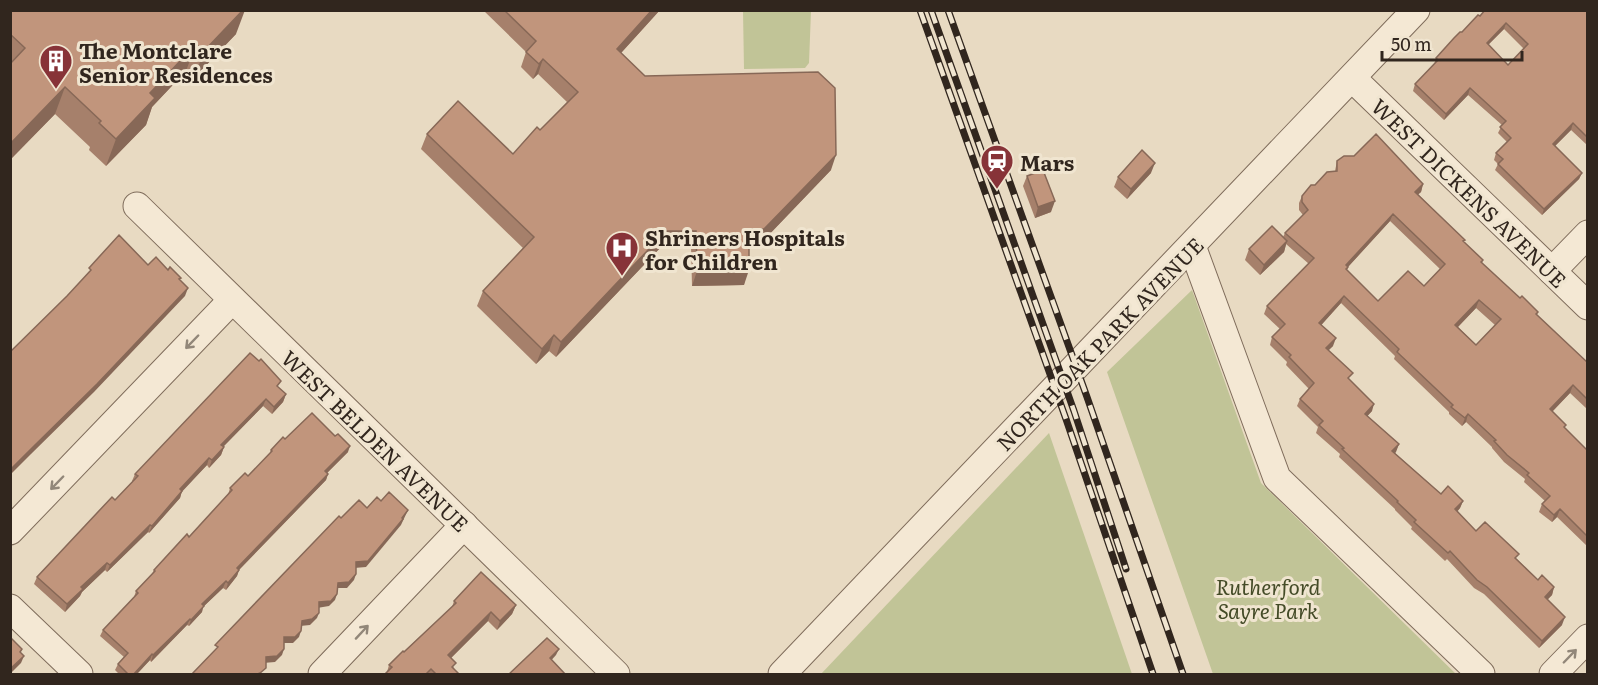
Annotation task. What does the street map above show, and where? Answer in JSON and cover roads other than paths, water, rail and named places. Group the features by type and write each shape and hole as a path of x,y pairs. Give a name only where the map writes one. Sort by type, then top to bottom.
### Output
{"street":[{"name":"NORTH OAK PARK AVENUE","path":"782,675 1416,10"},
{"name":"WEST DICKENS AVENUE","path":"1352,78 1587,306"},
{"name":"WEST BELDEN AVENUE","path":"137,206 616,675"},
{"path":"1552,271 1587,234"},
{"path":"1192,246 1277,478 1481,675"},
{"path":"10,531 232,300"},
{"path":"322,675 464,525"},
{"path":"10,608 79,675"},
{"path":"1553,675 1587,638"}],"railway":[{"path":"920,10 1066,419 1153,674"},
{"path":"931,10 1074,411 1126,569"},
{"path":"948,10 1087,397 1183,674"}],"place":[{"name":"The Montclare Senior Residences","path":"56,90"},
{"name":"Mars","path":"997,190"},
{"name":"Shriners Hospitals for Children","path":"622,277"}],"park label":[{"name":"Rutherford Sayre Park","path":"1268,597"}]}
